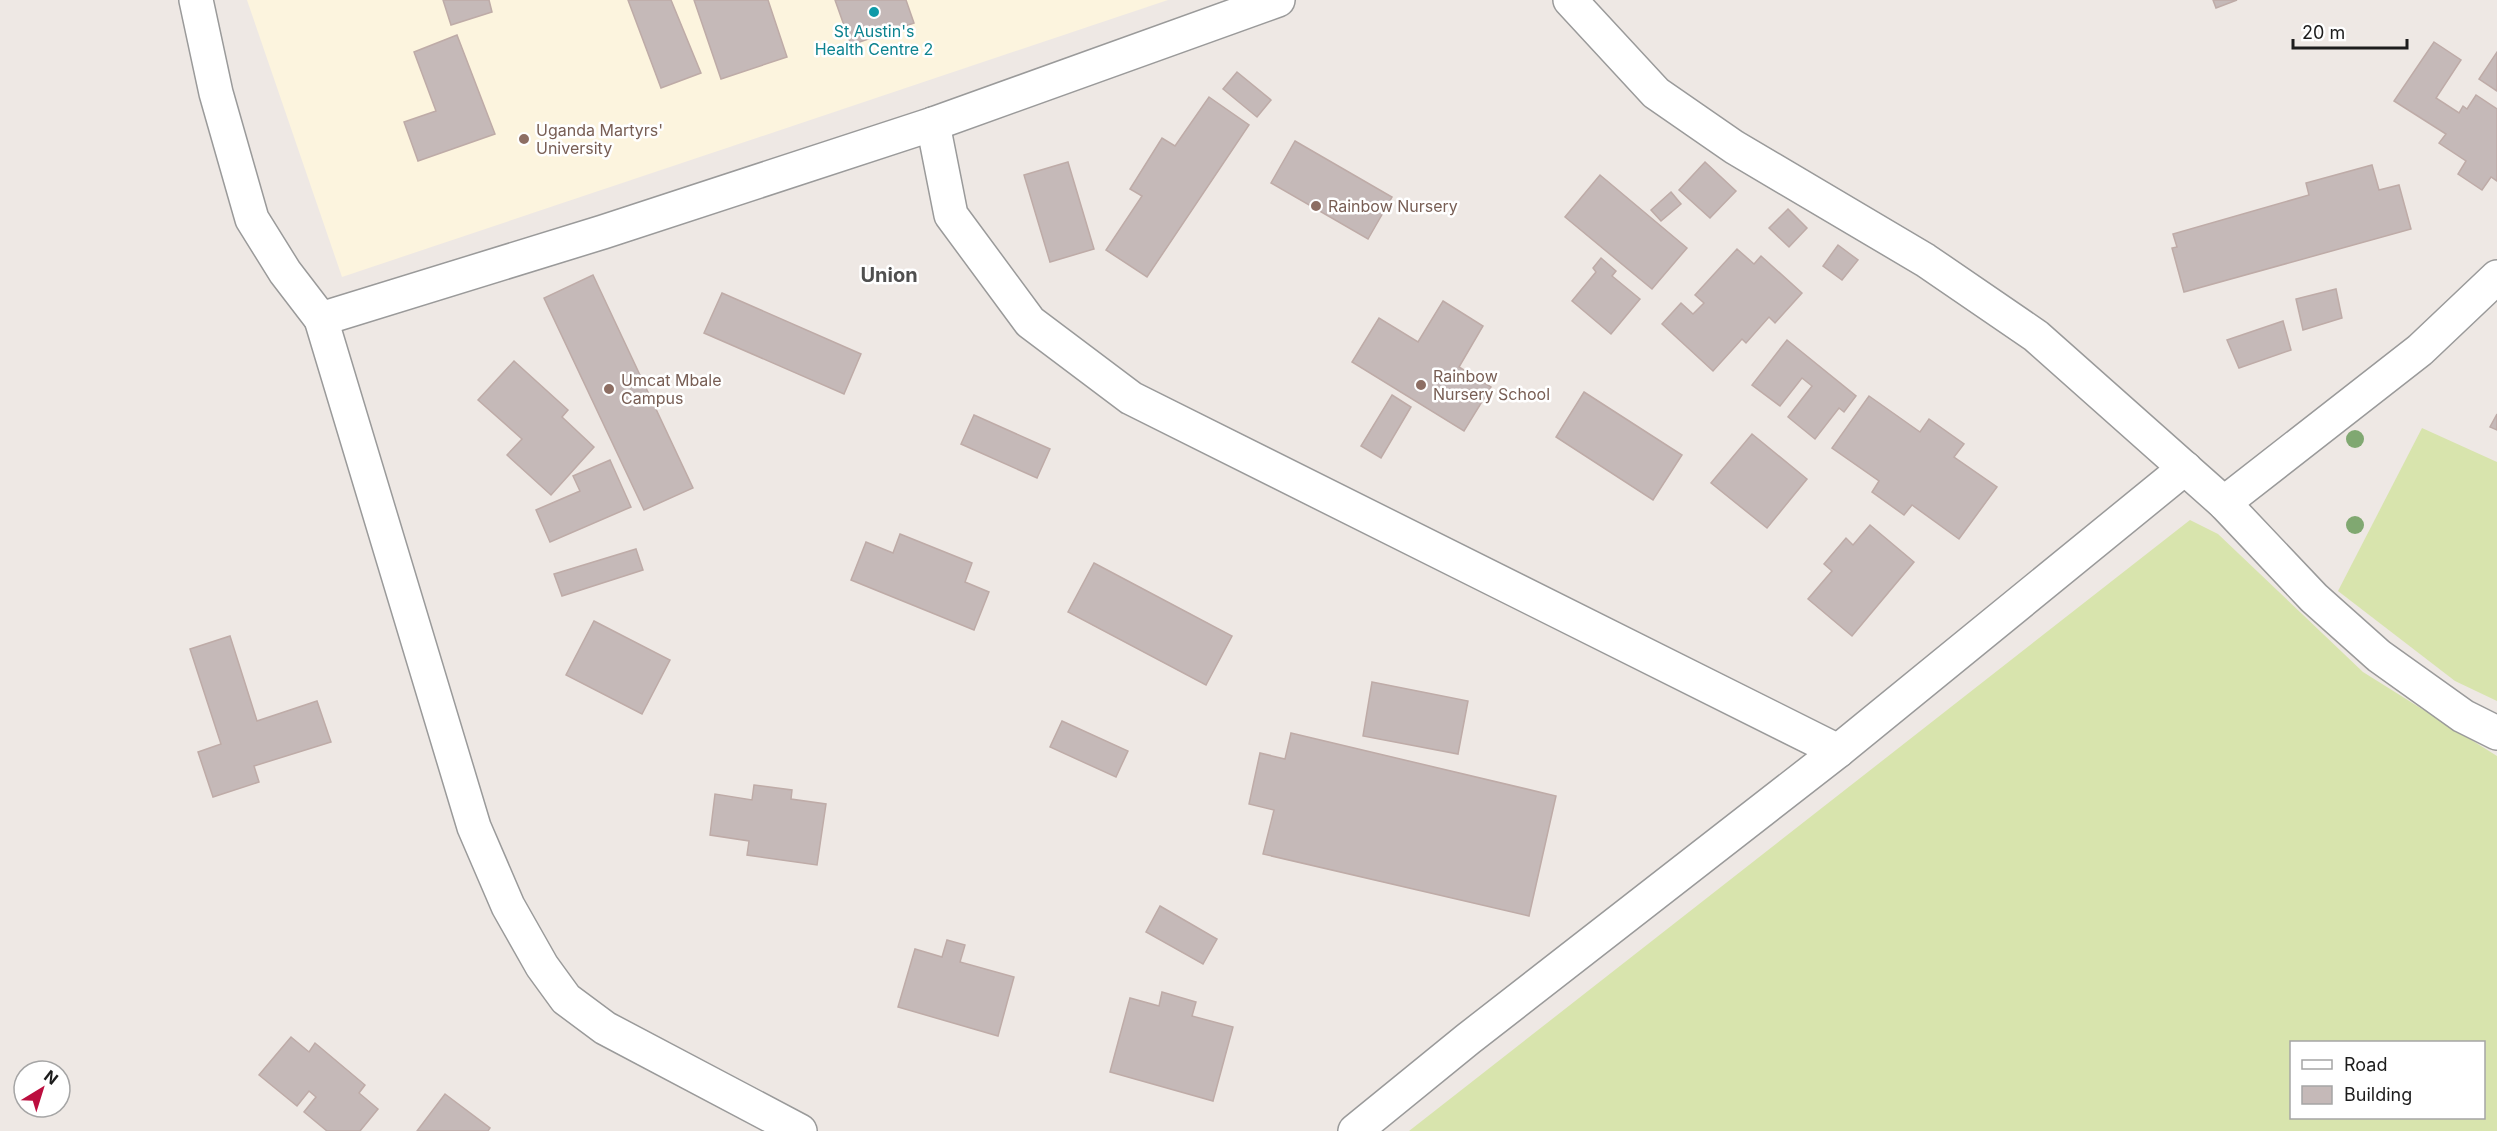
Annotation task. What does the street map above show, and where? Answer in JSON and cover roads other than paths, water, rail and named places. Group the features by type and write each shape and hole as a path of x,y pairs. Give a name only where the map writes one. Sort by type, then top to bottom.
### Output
{"street":[{"path":"196,0 216,93 252,219 285,272 321,319 474,827 508,906 542,966 566,999 605,1028 800,1131"},
{"path":"321,319 603,232 933,124 1278,0"},
{"path":"1570,0 1656,93 1734,147 1925,260 2036,336 2224,503 2314,598 2379,656 2463,716 2497,733"},
{"path":"933,124 951,215 1030,322 1131,399 1838,751"},
{"path":"2224,503 2420,350 2497,277"},
{"path":"1355,1131 1468,1039 1838,751 2185,468"}],"place":[{"name":"St Austin's Health Centre 2","path":"874,12"},
{"name":"Uganda Martyrs' University","path":"524,139"},
{"name":"Rainbow Nursery","path":"1316,206"},
{"name":"Rainbow Nursery School","path":"1421,385"},
{"name":"Umcat Mbale Campus","path":"609,389"}],"district":[{"name":"Union","path":"889,275"}]}
